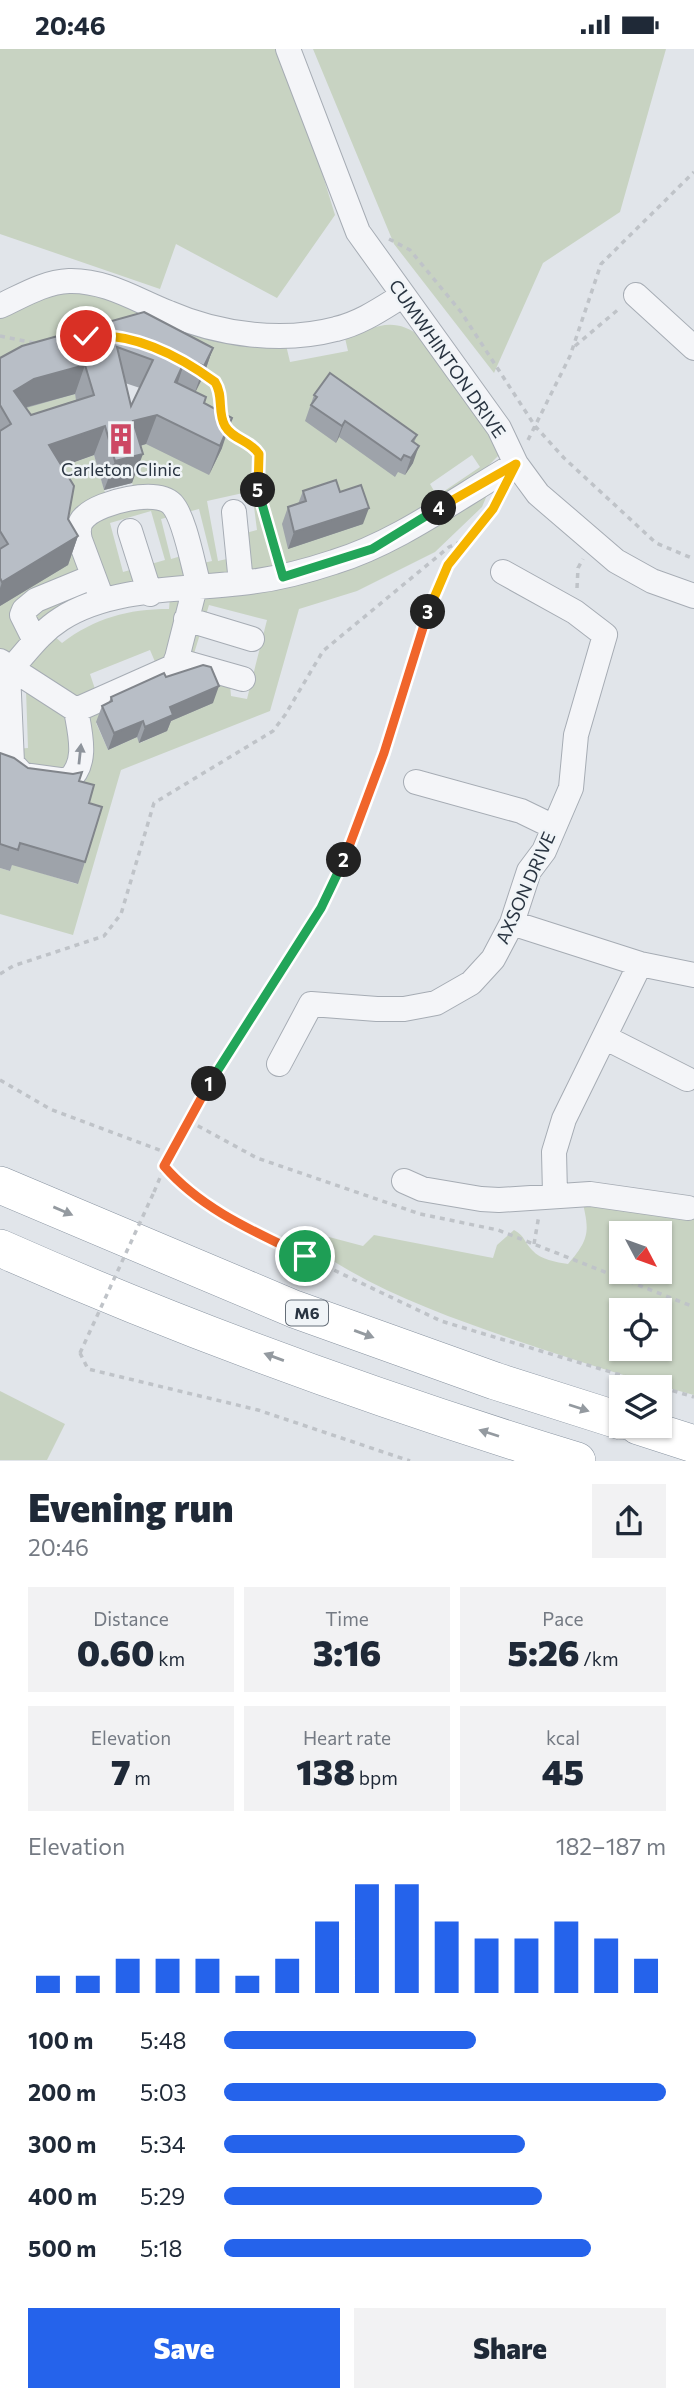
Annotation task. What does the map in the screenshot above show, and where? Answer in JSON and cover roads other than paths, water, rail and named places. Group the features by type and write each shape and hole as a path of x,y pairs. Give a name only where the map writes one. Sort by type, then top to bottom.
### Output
{"highway":[{"name":"M6","path":"0,1185 294,1309 495,1381 609,1417"},
{"path":"0,1248 129,1305 483,1432 577,1461"},
{"path":"672,1437 694,1444"}],"street":[{"name":"CUMWHINTON DRIVE","path":"288,49 354,223 402,296 499,428 516,464 538,494 616,561 652,581 694,596"},
{"path":"0,306 53,283 83,281 106,285 195,323 235,332 276,335 337,329 365,319 402,296"},
{"path":"636,295 694,348"},
{"path":"6,664 97,588 150,594 283,577 372,549 516,464"},
{"path":"76,710 175,666 197,586 178,514 168,501 151,495 94,511 81,522 78,531 80,540 97,588"},
{"path":"234,512 241,583"},
{"path":"130,531 150,594"},
{"name":"AXSON DRIVE","path":"279,1064 311,1004 377,1009 436,1003 471,983 493,959 512,923 529,871 544,851 571,788 576,735 605,635 575,611 503,572"},
{"path":"186,619 252,639"},
{"path":"176,660 243,679"},
{"path":"6,664 76,710 82,750 80,764 71,779 55,780 18,772 12,763 6,664"},
{"path":"416,782 522,811 554,827"},
{"path":"512,923 640,964 694,975"},
{"path":"555,1194 554,1152 564,1119 640,964"},
{"path":"606,1038 687,1079"},
{"path":"404,1181 422,1189 499,1200 555,1194 590,1194 688,1208"}],"place":[{"name":"Carleton Clinic","path":"121,439"}]}
